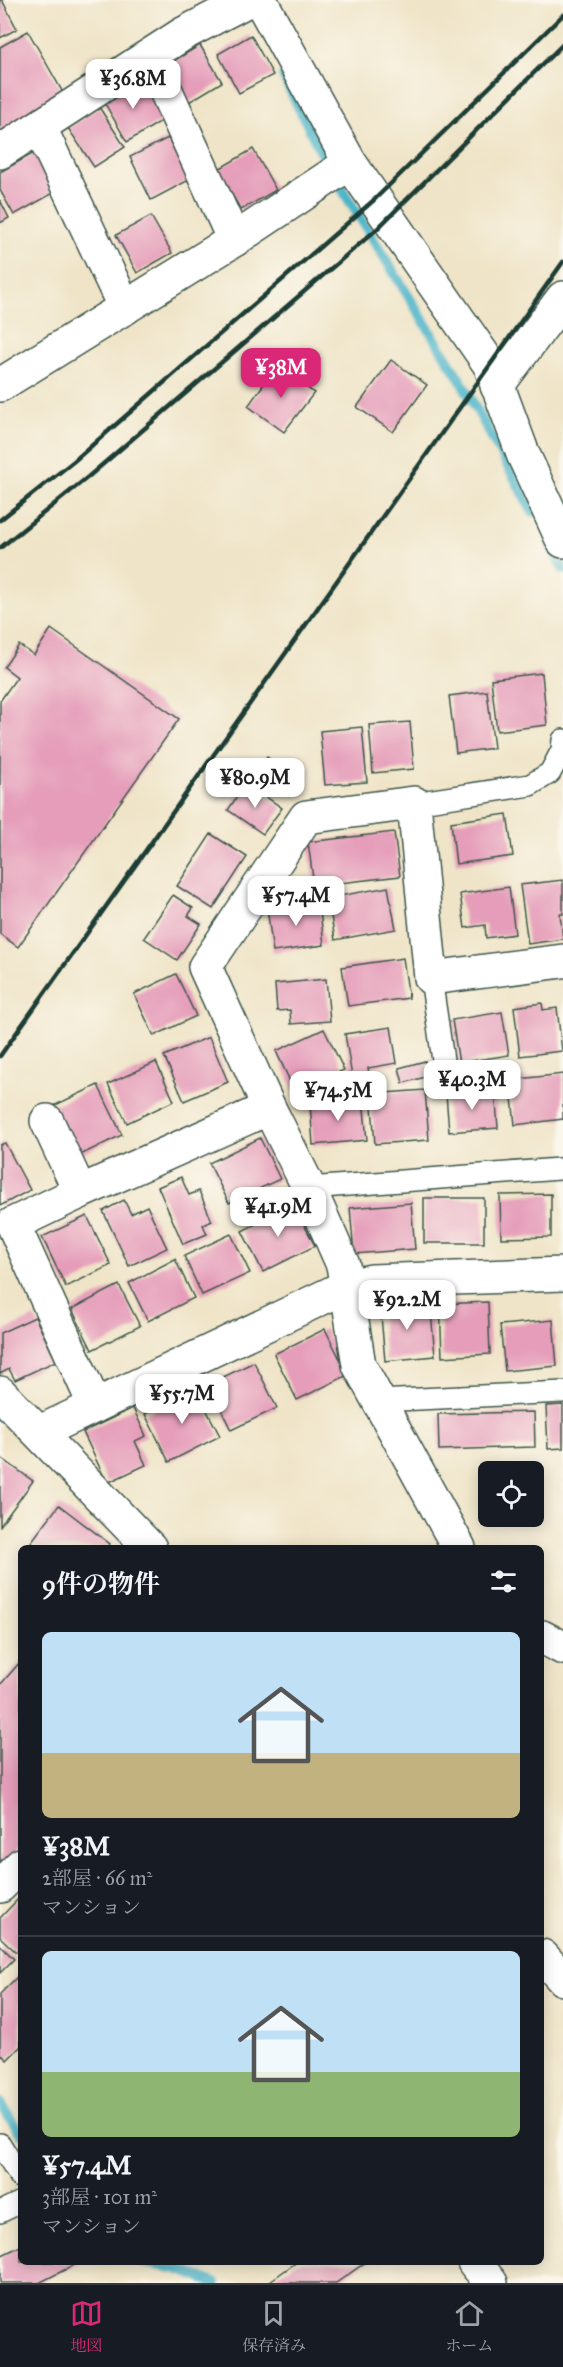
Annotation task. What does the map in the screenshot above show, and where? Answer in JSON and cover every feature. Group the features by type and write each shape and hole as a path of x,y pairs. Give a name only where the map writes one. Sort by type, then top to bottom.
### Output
{"street":[{"path":"0,152 183,34 250,1 338,171 490,365 523,454 563,540"},
{"path":"150,56 234,240"},
{"path":"40,128 125,308"},
{"path":"0,385 234,240 338,171"},
{"path":"497,386 563,298"},
{"path":"457,1545 359,1365 343,1265 205,967 306,817 414,803 431,978 563,961"},
{"path":"95,1406 13,1224 269,1108"},
{"path":"46,1121 80,1192"},
{"path":"40,1432 347,1286 372,1281 563,1274"},
{"path":"0,1393 147,1545"},
{"path":"544,1638 563,1648"},
{"path":"0,1886 18,1868"},
{"path":"544,1958 563,1979"},
{"path":"476,2265 491,2283"}],"lane":[{"path":"414,803 530,785 550,773 562,750 563,740"},
{"path":"431,978 444,1067"},
{"path":"309,1188 559,1169"},
{"path":"378,1401 563,1392"},
{"path":"0,2144 18,2173"},
{"path":"0,2212 18,2203"}],"building":[{"path":"0,0 17,29 0,38"},
{"path":"28,31 66,98 0,136 0,47"},
{"path":"251,35 273,75 239,93 218,54"},
{"path":"200,45 222,82 189,102 167,65"},
{"path":"140,79 163,120 127,142 103,100"},
{"path":"99,107 125,147 94,167 68,128"},
{"path":"168,138 189,180 151,200 130,157"},
{"path":"253,149 276,190 241,210 217,170"},
{"path":"34,153 57,191 14,215 0,190 0,172"},
{"path":"0,200 9,218 0,223"},
{"path":"151,216 172,253 137,273 116,235"},
{"path":"391,360 427,385 393,432 357,407"},
{"path":"277,366 314,393 284,432 248,406"},
{"path":"51,629 179,719 18,947 0,934 0,701 17,677 4,667 19,645 34,655"},
{"path":"542,673 547,725 497,731 491,679"},
{"path":"487,691 494,748 456,753 449,696"},
{"path":"410,722 414,769 373,773 369,725"},
{"path":"362,727 367,782 325,785 320,731"},
{"path":"267,757 289,772 275,794 253,779"},
{"path":"246,783 282,808 263,834 228,810"},
{"path":"507,814 513,856 456,864 451,822"},
{"path":"394,832 400,876 314,886 308,842"},
{"path":"211,834 247,857 213,909 177,886"},
{"path":"563,880 563,914 560,914 563,939 528,944 520,885"},
{"path":"388,887 396,929 335,940 328,898"},
{"path":"509,887 515,934 486,938 485,925 465,928 460,894"},
{"path":"173,895 193,908 188,916 201,924 177,960 144,938"},
{"path":"319,902 324,945 273,952 267,908"},
{"path":"403,958 409,998 348,1006 342,967"},
{"path":"176,974 196,1016 154,1036 134,994"},
{"path":"326,979 330,1021 291,1024 290,1010 277,1011 275,984"},
{"path":"542,1003 543,1010 557,1008 562,1051 520,1056 514,1007"},
{"path":"502,1012 509,1055 459,1063 452,1020"},
{"path":"391,1027 397,1063 368,1068 370,1080 353,1083 345,1034"},
{"path":"324,1029 344,1070 295,1092 276,1051"},
{"path":"209,1037 228,1082 184,1101 164,1056"},
{"path":"425,1061 429,1076 403,1083 399,1068"},
{"path":"156,1062 174,1101 127,1123 108,1084"},
{"path":"563,1074 563,1119 515,1125 510,1080"},
{"path":"98,1085 122,1135 74,1158 51,1107"},
{"path":"425,1090 429,1140 375,1144 371,1094"},
{"path":"495,1090 498,1128 449,1132 446,1094"},
{"path":"363,1099 367,1140 313,1145 310,1103"},
{"path":"260,1138 280,1179 229,1203 209,1163"},
{"path":"5,1143 30,1190 0,1206 0,1145"},
{"path":"181,1177 189,1195 199,1191 212,1221 203,1225 207,1234 183,1244 158,1187"},
{"path":"551,1194 551,1237 501,1238 500,1195"},
{"path":"424,1198 484,1198 484,1243 424,1243"},
{"path":"124,1200 131,1214 147,1206 167,1248 129,1266 103,1211"},
{"path":"411,1203 415,1249 354,1254 350,1208"},
{"path":"294,1205 315,1246 263,1272 242,1231"},
{"path":"87,1216 111,1265 66,1287 42,1237"},
{"path":"231,1234 250,1273 202,1295 184,1256"},
{"path":"175,1259 194,1298 148,1321 129,1283"},
{"path":"119,1285 140,1326 92,1350 72,1309"},
{"path":"430,1301 435,1356 385,1361 380,1305"},
{"path":"488,1302 490,1354 442,1357 440,1304"},
{"path":"35,1317 56,1361 15,1380 9,1369 0,1374 0,1333"},
{"path":"553,1320 557,1366 505,1371 500,1325"},
{"path":"325,1329 348,1375 297,1400 274,1354"},
{"path":"254,1362 277,1408 231,1430 209,1384"},
{"path":"195,1388 220,1436 169,1462 145,1414"},
{"path":"563,1405 563,1448 548,1449 546,1406"},
{"path":"133,1408 146,1436 135,1441 146,1465 107,1483 83,1432"},
{"path":"534,1412 535,1447 439,1450 438,1414"},
{"path":"0,1457 33,1481 0,1526"},
{"path":"59,1505 110,1544 35,1545 31,1542"},
{"path":"18,1664 18,1849 0,1869 0,1685"},
{"path":"18,1899 18,1950 16,1952 0,1937 0,1918"},
{"path":"0,1945 14,1959 0,1973"},
{"path":"18,1976 18,2049 7,2060 0,2053 0,1994"},
{"path":"18,2247 18,2265 74,2265 39,2283 0,2283 0,2256"},
{"path":"293,2265 362,2265 336,2283 272,2283 270,2281"}],"waterway":[{"path":"283,76 329,168 461,381 533,512"},
{"path":"550,545 563,569"},
{"path":"550,1985 563,1998"},
{"path":"0,2103 18,2130"},
{"path":"157,2265 178,2269 215,2283"}],"railway":[{"path":"0,520 74,461 374,200 563,15"},
{"path":"0,548 88,477 377,229 563,44"},
{"path":"0,1056 563,262"}]}
